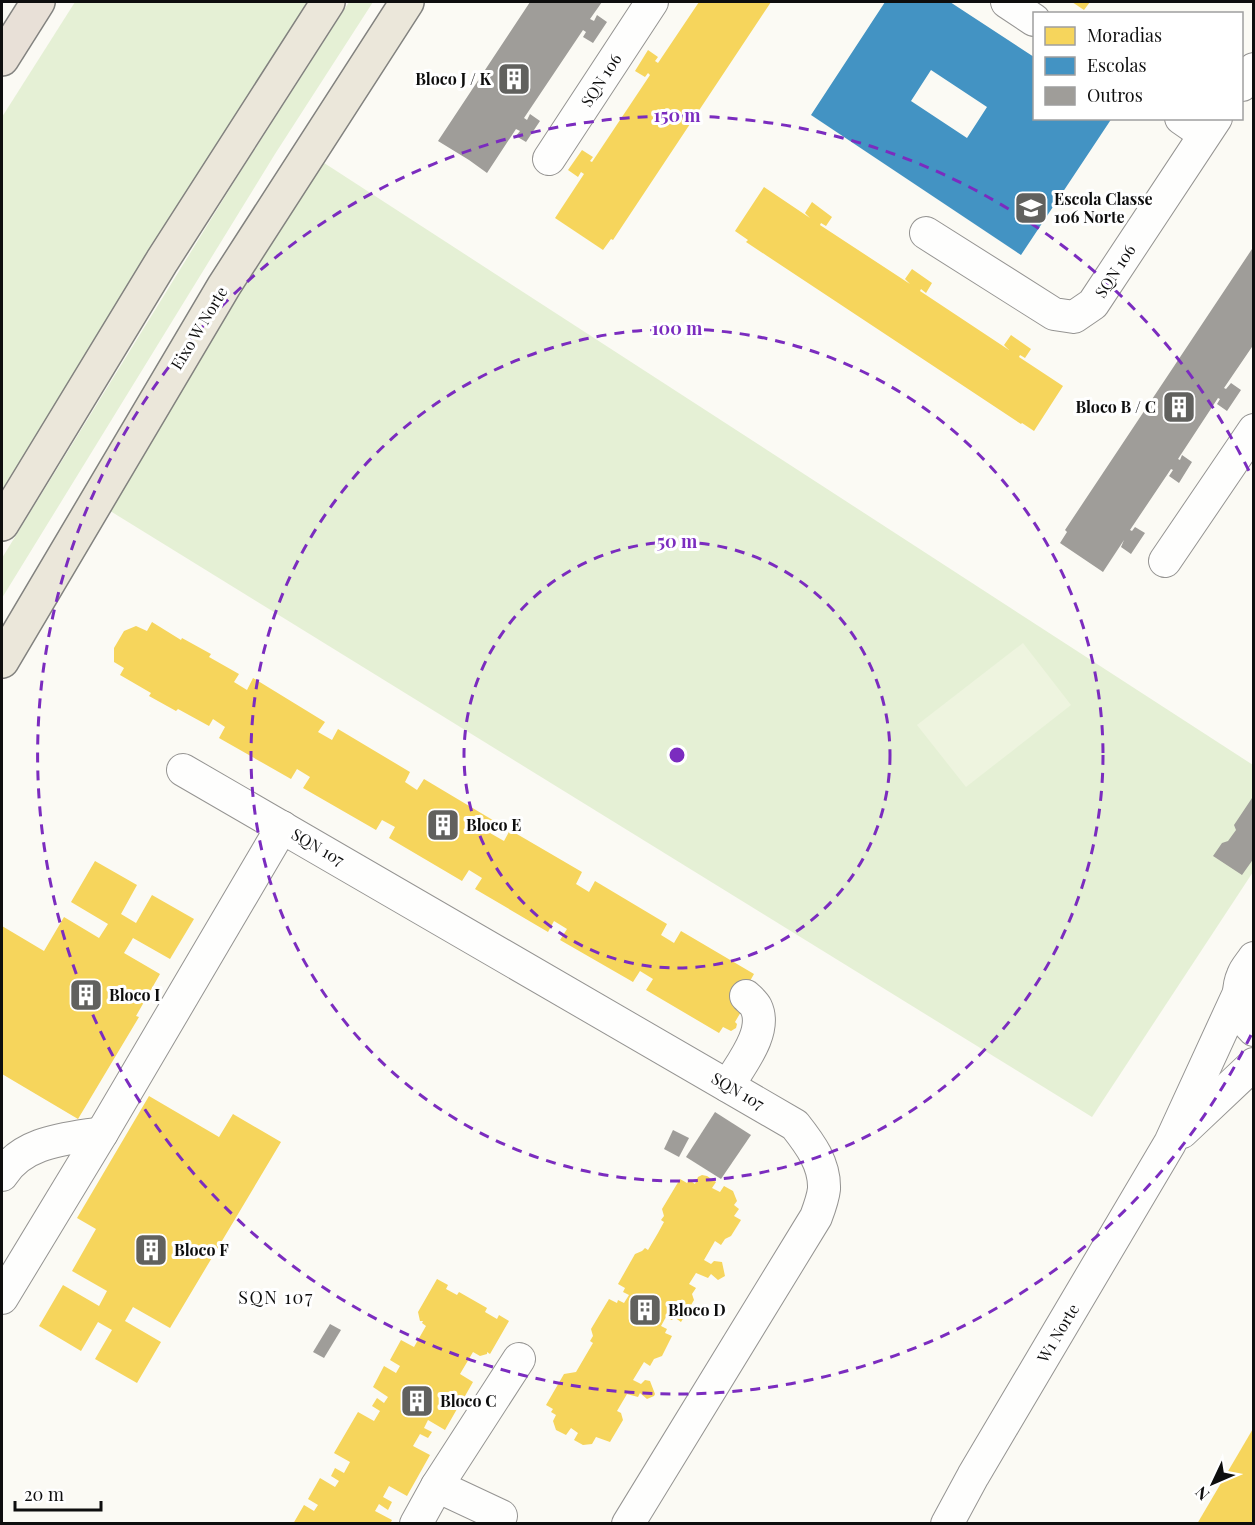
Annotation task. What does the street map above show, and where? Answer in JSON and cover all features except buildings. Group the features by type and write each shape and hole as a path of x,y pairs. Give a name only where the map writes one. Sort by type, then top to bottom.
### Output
{"highway":[{"path":"2,59 38,2"}],"main road":[{"path":"2,524 162,261 328,2"},
{"name":"Eixo W Norte","path":"2,661 224,286 407,2"}],"street":[{"name":"SQN 106","path":"549,159 652,2"},
{"path":"1007,2 1033,19"},
{"path":"1243,84 1254,69"},
{"name":"SQN 106","path":"926,233 1054,314 1074,317 1093,304 1201,124"},
{"path":"1165,561 1254,430"},
{"name":"SQN 107","path":"183,770 795,1125 813,1148 822,1170 824,1191 816,1217 628,1524"},
{"name":"SQN 107","path":"2,1298 102,1133 282,826"},
{"name":"W1 Norte","path":"947,1524 973,1476 1170,1143 1238,995 1242,975 1254,958"},
{"path":"1238,995 1246,1023 1254,1030"},
{"path":"728,1086 752,1044 760,1024 756,1006 746,996"},
{"name":"W1 Norte","path":"1170,1143 1254,1064"},
{"path":"2,1175 8,1164 45,1142 102,1133"},
{"path":"416,1524 437,1486 519,1359"},
{"path":"437,1486 501,1516"}],"green space":[{"path":"75,2 316,2 2,494 2,117"},
{"path":"349,2 373,2 275,154 2,598 2,558 234,182"},
{"path":"318,159 1253,765 1253,872 1092,1117 107,509"},
{"path":"1023,643 1071,705 966,787 917,725"}],"place":[{"name":"Bloco J / K","path":"514,79"},
{"name":"Escola Classe 106 Norte","path":"1031,208"},
{"name":"Bloco B / C","path":"1179,407"},
{"name":"Bloco E","path":"443,825"},
{"name":"Bloco I","path":"86,995"},
{"name":"Bloco F","path":"151,1250"},
{"name":"Bloco D","path":"645,1310"},
{"name":"Bloco C","path":"417,1401"}],"district":[{"name":"SQN 107","path":"276,1298"}]}
